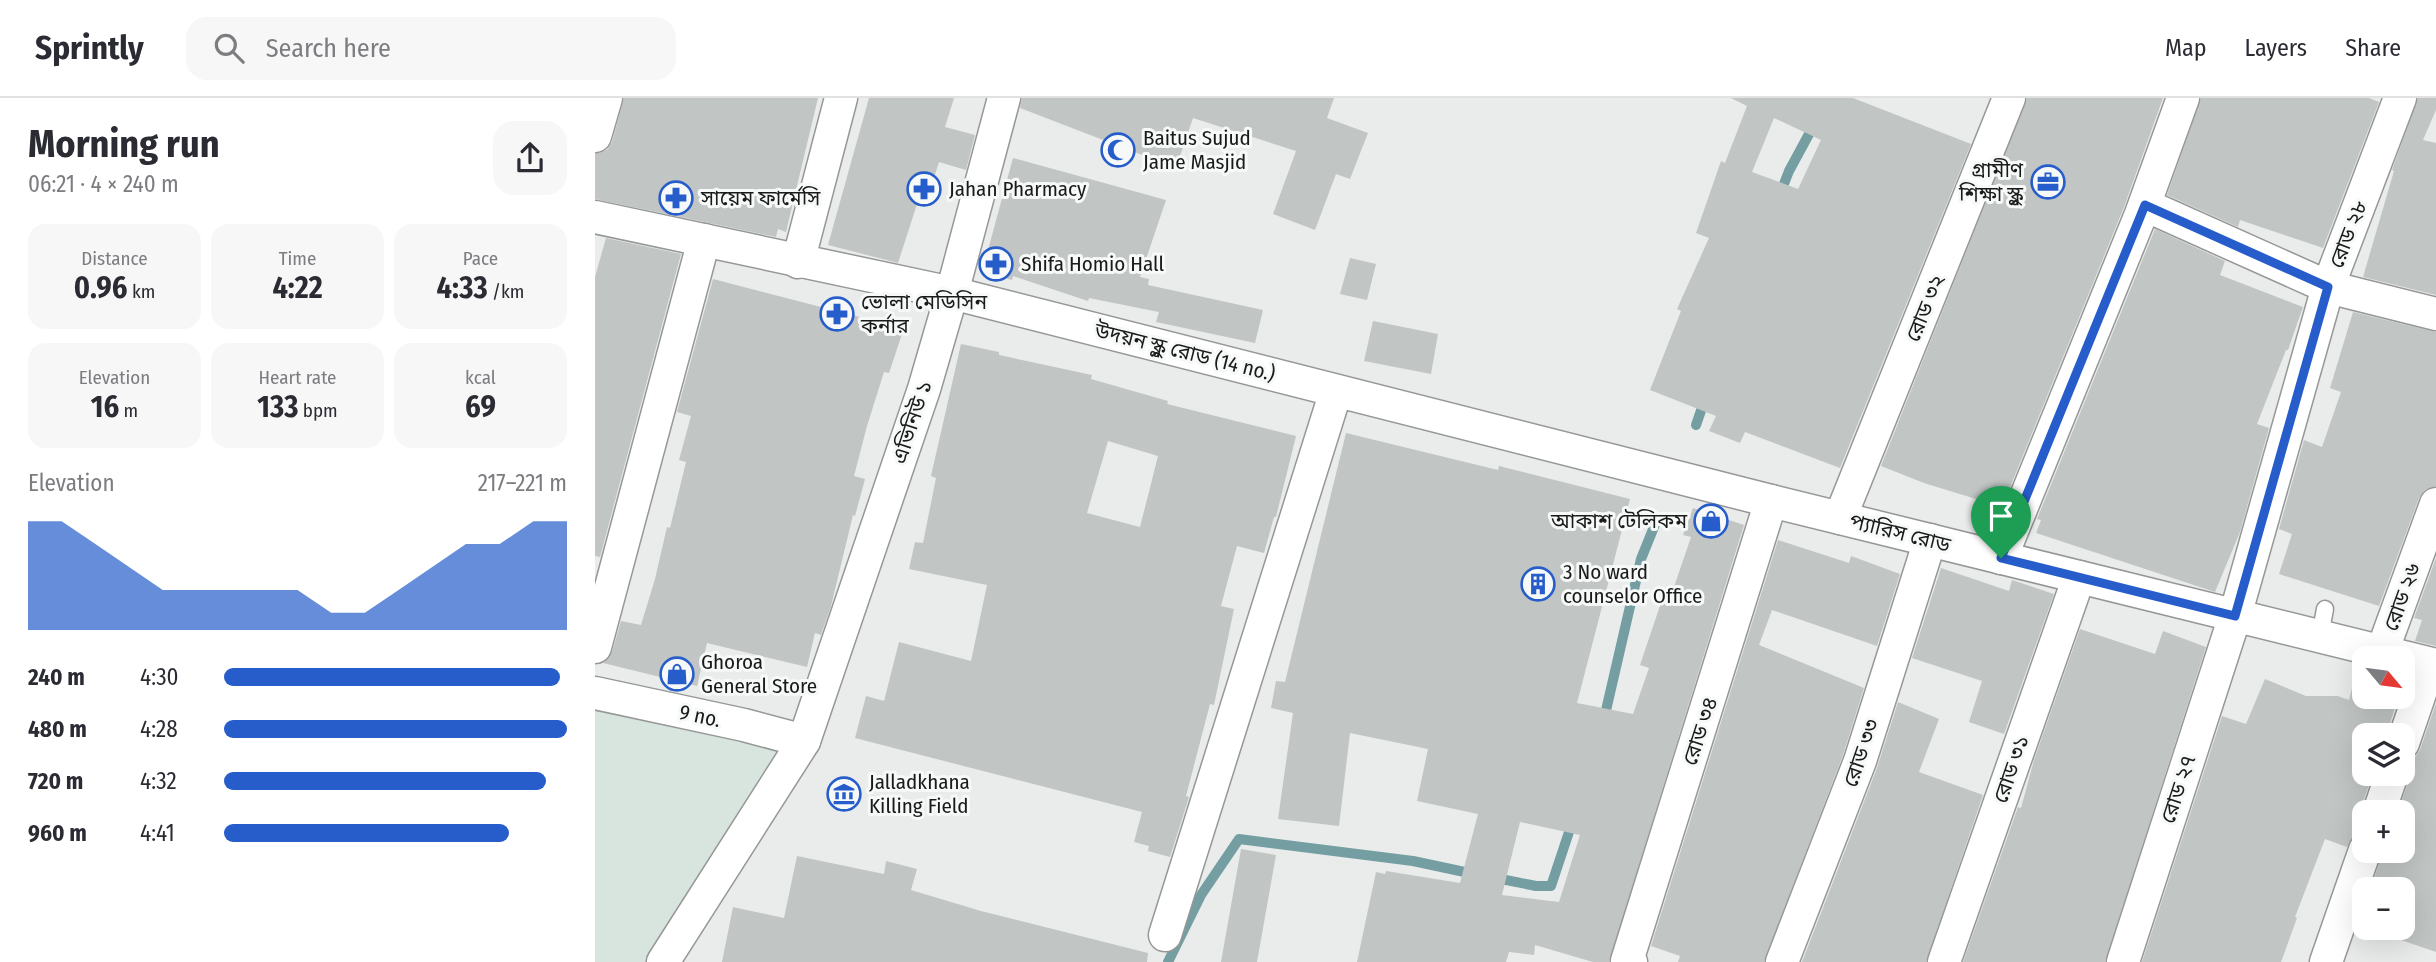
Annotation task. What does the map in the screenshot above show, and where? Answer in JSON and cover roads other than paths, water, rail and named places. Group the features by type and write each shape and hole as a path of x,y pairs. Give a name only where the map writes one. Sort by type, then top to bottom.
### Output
{"street":[{"path":"595,136 606,98"},
{"path":"799,262 841,98"},
{"name":"এভিনিউ ১","path":"663,962 804,741 924,388 953,293 1004,98"},
{"name":"রোড ৩২","path":"1840,518 2009,98"},
{"path":"2001,558 2145,205 2183,98"},
{"name":"রোড ২৮","path":"2235,616 2328,287 2400,98"},
{"path":"2145,205 2328,287 2436,314"},
{"name":"উদয়ন স্কুল রোড (14 no.)","path":"595,217 953,293 1772,502"},
{"path":"595,647 704,240"},
{"path":"1165,935 1336,391"},
{"name":"প্যারিস রোড","path":"1772,502 2235,616 2323,623 2370,646"},
{"name":"রোড ৩৪","path":"1629,961 1772,502"},
{"name":"রোড ২৬","path":"2384,646 2436,504"},
{"name":"রোড ৩৩","path":"1782,962 1860,761 1930,540"},
{"name":"রোড ৩১","path":"1944,962 2079,577"},
{"name":"রোড ২৭","path":"2123,962 2235,616"},
{"name":"প্যারিস রোড","path":"2415,660 2433,665"},
{"path":"2411,723 2433,665"},
{"name":"9 no.","path":"595,693 744,725 804,741"},
{"path":"2326,962 2360,863"}],"waterway":[{"path":"1780,194 1815,123"},
{"path":"1696,425 1705,399"},
{"path":"1604,719 1641,559 1658,517"},
{"path":"1496,878 1536,886 1551,886 1573,820"},
{"path":"1168,962 1201,895 1239,839 1413,861 1474,874"}],"place":[{"name":"Baitus Sujud Jame Masjid","path":"1118,150"},
{"name":"গ্রামীণ শিক্ষা স্কুল","path":"2048,182"},
{"name":"Jahan Pharmacy","path":"924,189"},
{"name":"সায়েম ফার্মেসি","path":"676,198"},
{"name":"Shifa Homio Hall","path":"996,264"},
{"name":"ভোলা মেডিসিন কর্নার","path":"837,314"},
{"name":"আকাশ টেলিকম","path":"1711,521"},
{"name":"3 No ward counselor Office","path":"1538,584"},
{"name":"Ghoroa General Store","path":"677,674"},
{"name":"Jalladkhana Killing Field","path":"844,794"}]}
